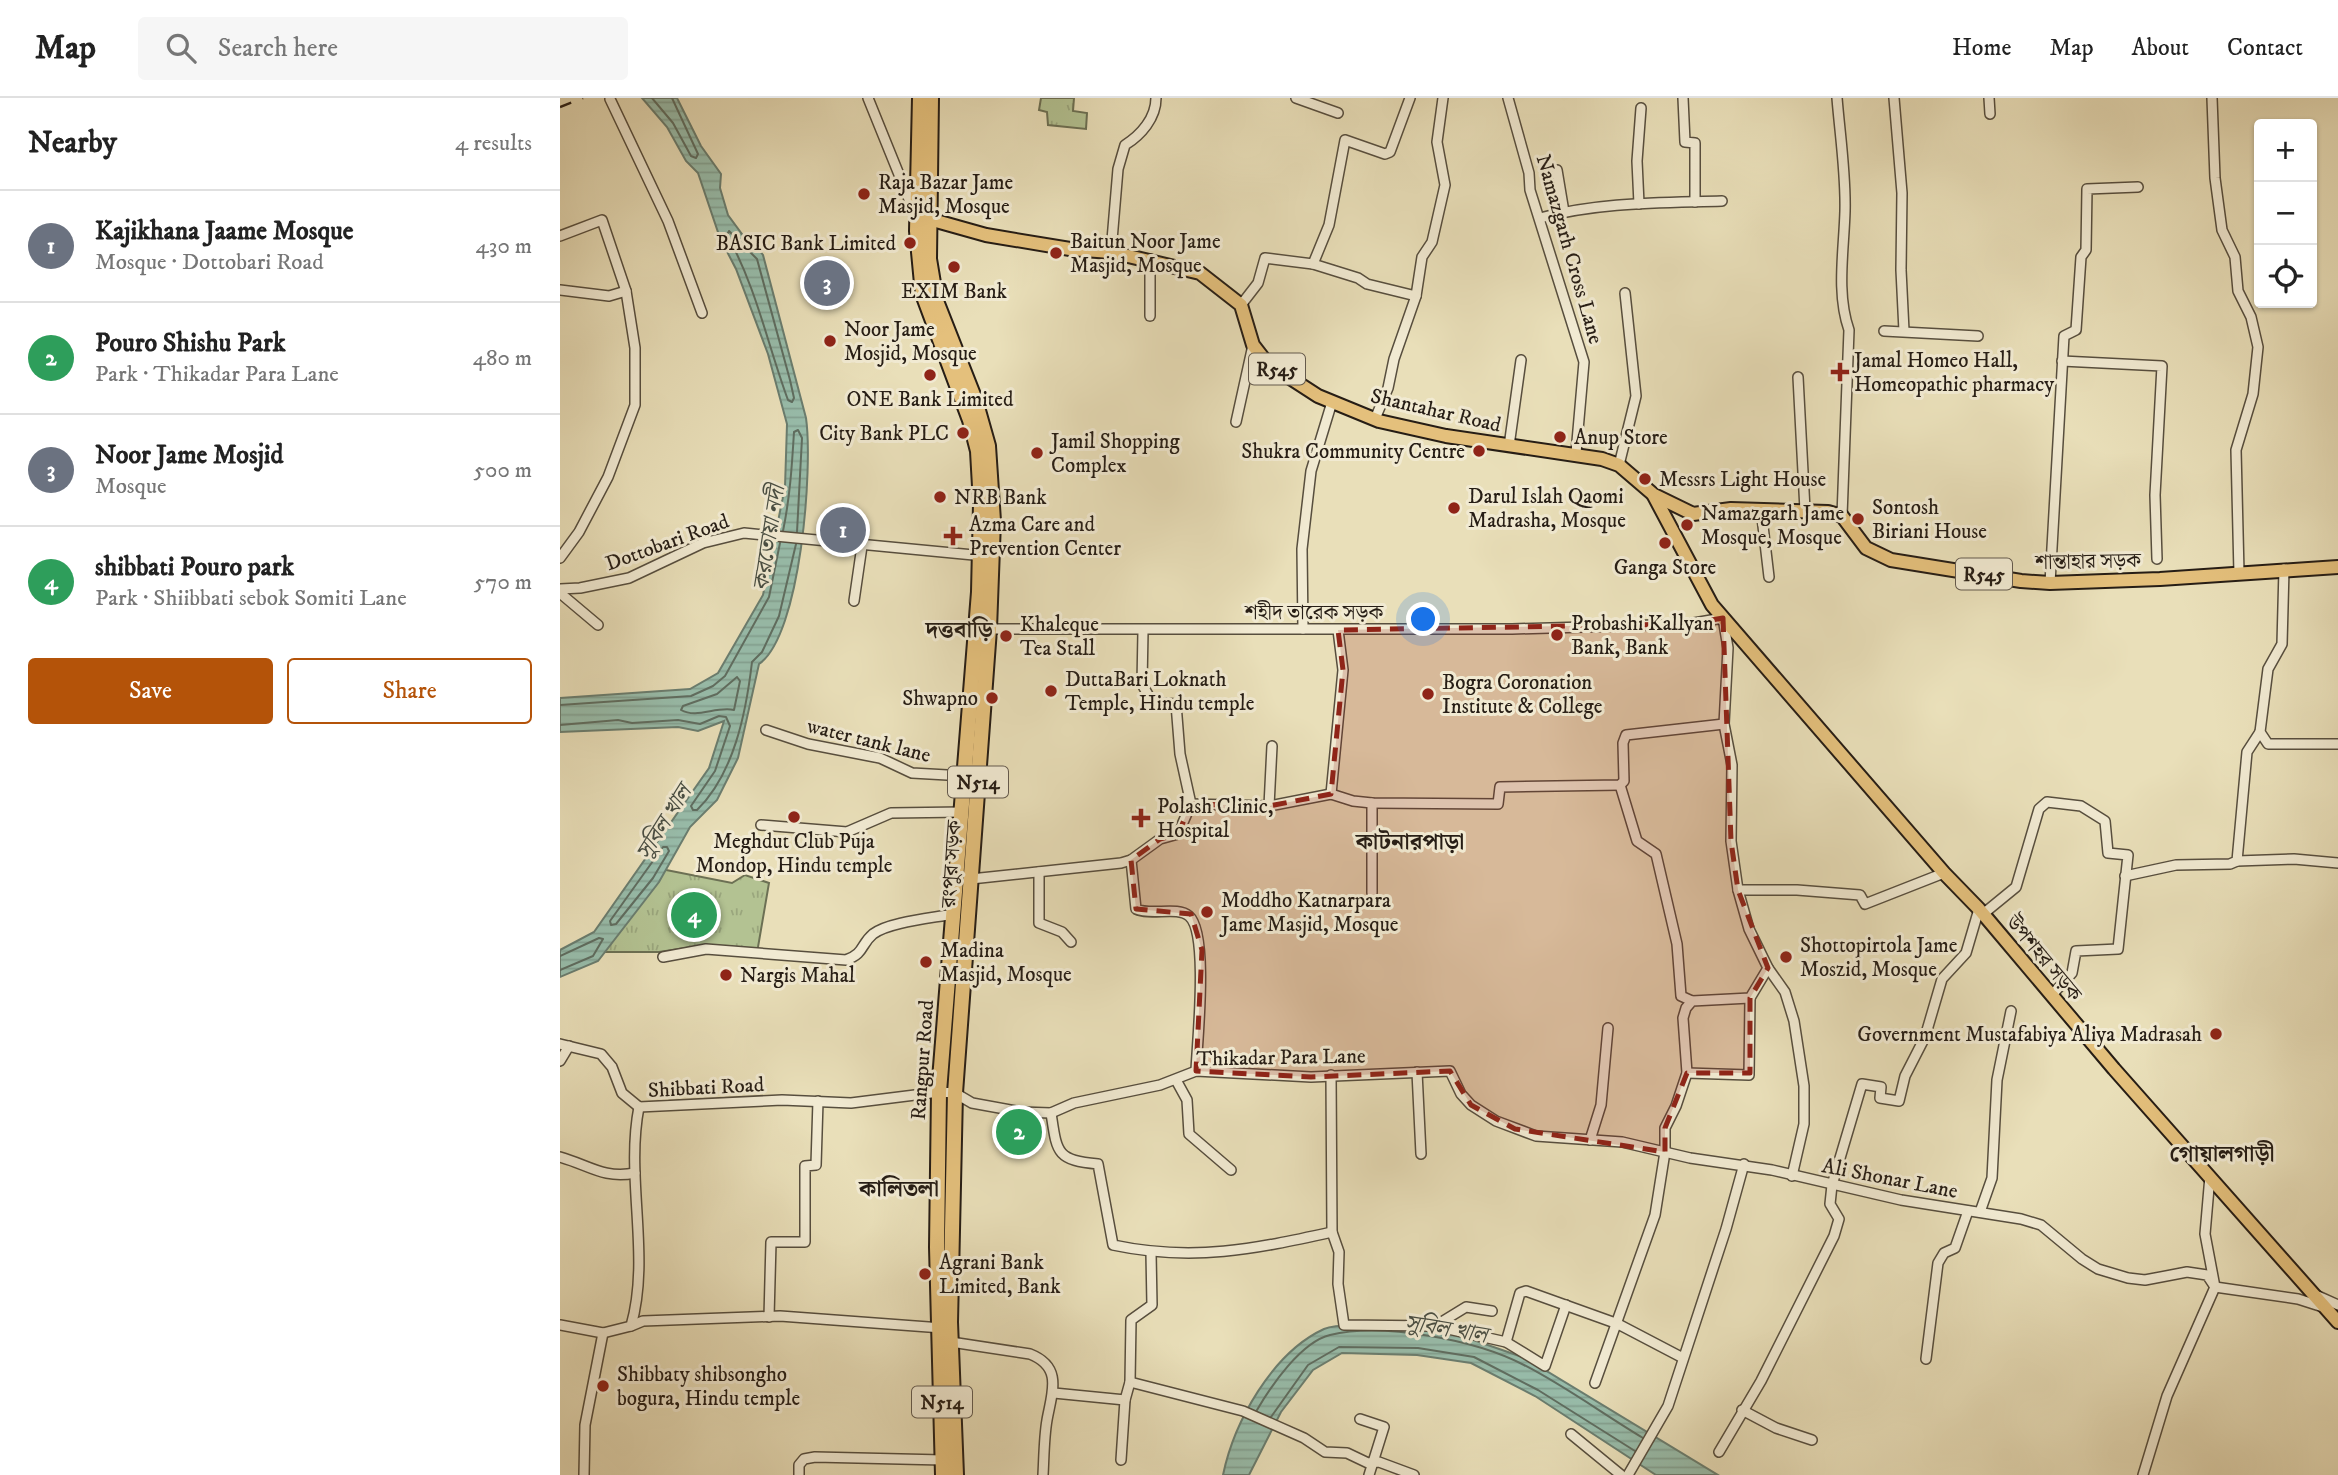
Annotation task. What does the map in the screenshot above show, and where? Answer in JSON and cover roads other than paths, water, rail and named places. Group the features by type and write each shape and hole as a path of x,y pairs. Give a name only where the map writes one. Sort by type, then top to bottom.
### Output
{"highway":[{"name":"রংপুর সড়ক","path":"920,98 923,219 936,301 975,400 988,446 987,556 971,879 947,1093 947,1333 943,1475"},
{"name":"রংপুর সড়ক","path":"923,219 931,98"},
{"name":"Rangpur Road","path":"947,1093 953,914 965,776 983,628"},
{"name":"রংপুর সড়ক","path":"947,1333 956,1475"}],"main road":[{"path":"923,219 986,235 1070,249 1111,252 1200,272 1241,305"},
{"name":"Shantahar Road","path":"1241,305 1253,345 1267,363 1318,396 1375,419 1508,446 1576,453 1619,465 1654,495"},
{"name":"R545","path":"1654,495 1693,514"},
{"name":"উপশহর সড়ক","path":"1654,495 1712,605 1944,873 1981,911 2050,996 2318,1296 2333,1307 2338,1322"},
{"path":"1672,532 1675,520 1693,514 1731,509 1805,510 1842,516"},
{"name":"শান্তাহার সড়ক","path":"1842,516 1866,548 1891,560 2050,583 2338,567"}],"street":[{"path":"868,98 923,219"},
{"path":"1111,252 1118,169 1125,145 1141,134 1156,106 1156,98"},
{"path":"1296,98 1338,113"},
{"path":"1313,264 1329,225 1345,140 1385,154 1390,152 1410,98"},
{"path":"1375,419 1388,388 1416,296 1422,257 1432,242 1445,185 1437,142 1443,98"},
{"name":"Namazgarh Cross Lane","path":"1508,98 1540,218 1584,362 1576,453"},
{"path":"1683,98 1685,142 1695,143 1695,202"},
{"path":"1837,98 1845,212 1842,246 1844,315 1849,330 1842,516"},
{"path":"1894,98 1902,193 1900,270 1904,331"},
{"path":"1989,98 1990,114"},
{"path":"2212,98 2215,178 2222,230 2235,257 2238,290 2251,317 2258,346 2253,394 2235,450 2239,573"},
{"path":"610,99 668,221 702,313"},
{"path":"1639,204 1637,161 1642,108"},
{"path":"1557,170 1564,212"},
{"path":"2050,583 2064,336 2076,330 2081,257 2086,250 2087,189 2138,187"},
{"path":"1540,218 1564,212 1639,204 1721,201"},
{"path":"560,236 602,220 626,291 635,348 635,405 608,477 579,532 560,558"},
{"path":"1241,305 1258,283 1265,258 1313,264 1358,278 1367,284 1416,296"},
{"path":"1150,259 1150,316"},
{"path":"560,290 609,296 626,291"},
{"path":"1619,465 1636,396 1625,293"},
{"path":"1884,331 1978,336"},
{"path":"1236,422 1253,345"},
{"path":"1508,446 1521,360"},
{"path":"2063,360 2162,366 2155,495 2157,559"},
{"path":"1798,377 1805,510"},
{"path":"1303,629 1302,550 1311,471 1332,402"},
{"path":"1761,509 1769,577"},
{"name":"Dottobari Road","path":"560,591 629,578 703,543 744,533 862,546"},
{"path":"854,601 862,546 987,556"},
{"path":"2237,861 2247,752 2260,732 2267,670 2282,645 2284,569"},
{"path":"560,591 598,625"},
{"path":"1723,618 1728,648 1724,724 1732,765 1731,841 1738,890 1749,929 1768,968 1786,992 1794,1021 1804,1086 1804,1124 1792,1176"},
{"name":"শহীদ তারেক সড়ক","path":"983,628 1338,630 1688,624 1723,618"},
{"path":"1331,794 1343,670 1338,630"},
{"path":"971,879 1132,860 1160,839 1178,834 1191,804 1180,754 1177,704 1152,702 1142,684 1143,631"},
{"path":"1191,804 1269,806 1331,794 1353,802 1497,804 1500,787 1620,785 1624,781 1623,743 1626,735 1724,724"},
{"name":"water tank lane","path":"766,730 808,744 880,758 912,773 965,776"},
{"path":"2260,732 2268,744 2338,744"},
{"path":"1269,806 1272,747"},
{"path":"1620,785 1637,841 1656,853 1677,944 1681,996 1692,1001 1751,998"},
{"path":"1719,1451 1761,1381 1834,1236 1839,1219 1830,1204 1832,1185 1862,1084 1881,1087 1880,1098 1897,1103 1899,1101 1905,1076 1925,1037 1942,979 1966,953 1981,911 2016,887 2039,809 2047,802 2081,806 2105,821 2108,853 2128,855 2118,950 2076,951 2072,973 2050,996"},
{"path":"1372,803 1372,892"},
{"path":"761,825 847,832 891,813 963,812"},
{"path":"2125,876 2175,865 2231,864 2237,861 2294,859 2338,863"},
{"path":"1132,860 1136,909 1186,914 1192,920 1202,950 1196,1071"},
{"path":"1039,872 1039,923 1062,932 1071,942"},
{"path":"1738,890 1797,890 1860,895 1865,904 1944,873"},
{"path":"663,957 706,949 846,960 859,955 872,934 890,927 953,914"},
{"path":"1686,1073 1749,1075 1751,998 1768,968"},
{"path":"1595,1383 1655,1215 1665,1152 1665,1128 1676,1106 1686,1073 1683,1018 1692,1001"},
{"path":"1980,1212 1992,1178 1997,1080 2011,1011"},
{"path":"1590,1140 1601,1105 1608,1028"},
{"path":"560,1061 565,1045 601,1054 612,1067 621,1093 639,1107"},
{"name":"Thikadar Para Lane","path":"947,1093 972,1102 1021,1112 1051,1114 1074,1103 1120,1095 1175,1080 1196,1071 1311,1077 1450,1071"},
{"name":"Ali Shonar Lane","path":"1450,1071 1461,1094 1471,1105 1496,1121 1536,1136 1622,1142 1665,1152 1744,1164 1832,1185 2041,1225 2098,1269 2145,1280 2187,1272 2207,1275 2215,1287 2333,1307"},
{"path":"1417,1072 1421,1154"},
{"path":"1331,1075 1332,1231 1339,1252 1338,1284 1344,1325 1435,1326 1506,1342 1545,1366 1566,1305"},
{"path":"1175,1080 1187,1100 1189,1134 1230,1170"},
{"name":"Shibbati Road","path":"631,1326 637,1263 634,1150 639,1107 710,1102 851,1103 947,1093"},
{"path":"769,1317 771,1242 805,1242 805,1166 816,1165 818,1101"},
{"path":"1051,1114 1056,1147 1062,1156 1073,1161 1098,1164 1114,1245 1151,1253 1227,1253 1332,1231"},
{"path":"560,1157 593,1171 621,1176 635,1173"},
{"path":"1628,1475 1668,1406 1726,1229 1744,1164"},
{"path":"2143,1475 2166,1396 2215,1287 2205,1234 2210,1176"},
{"path":"1926,1359 1938,1263 1944,1253 1955,1248 1968,1211"},
{"path":"1121,1460 1125,1400 1130,1382 1130,1320 1152,1305 1151,1253"},
{"path":"1506,1342 1520,1293 1526,1291 1618,1324 1683,1358"},
{"path":"1435,1326 1466,1307 1492,1311"},
{"path":"560,1325 603,1333 643,1321 769,1317 947,1333 1030,1354 1042,1359 1049,1367 1054,1393 1047,1420 1043,1475"},
{"path":"584,1475 585,1425 603,1333"},
{"path":"1130,1382 1243,1412 1304,1438 1325,1452 1347,1453 1415,1475"},
{"path":"1054,1393 1125,1400"},
{"path":"1742,1410 1776,1428 1812,1440"},
{"path":"1360,1419 1384,1427 1369,1475"},
{"path":"1571,1434 1621,1475"},
{"path":"799,1475 799,1465 804,1459 815,1457 943,1460"}],"water":[{"path":"642,98 677,98 701,146 721,174 720,188 728,215 753,249 759,250 763,255 806,418 808,473 805,510 801,548 785,620 773,647 759,664 738,758 717,800 690,827 659,882 598,961 560,977 560,950 594,932 709,768 724,721 698,731 678,727 560,732 560,698 690,689 718,673 763,595 785,487 787,424 768,354 736,269 720,238 698,173 686,161 667,127"},
{"path":"1396,1325 1462,1336 1525,1358 1718,1475 1656,1475 1535,1396 1471,1363 1417,1355 1342,1353 1313,1370 1281,1412 1249,1475 1223,1475 1228,1454 1246,1412 1258,1391 1288,1354 1305,1340 1329,1327"}],"railway":[{"path":"560,107 583,98"}],"place":[{"name":"Raja Bazar Jame Masjid, Mosque","path":"864,194"},
{"name":"BASIC Bank Limited","path":"910,243"},
{"name":"Baitun Noor Jame Masjid, Mosque","path":"1056,253"},
{"name":"EXIM Bank","path":"954,267"},
{"name":"Noor Jame Mosjid","path":"827,283"},
{"name":"Noor Jame Mosjid, Mosque","path":"830,341"},
{"name":"Jamal Homeo Hall, Homeopathic pharmacy","path":"1840,372"},
{"name":"ONE Bank Limited","path":"930,375"},
{"name":"City Bank PLC","path":"963,433"},
{"name":"Anup Store","path":"1560,437"},
{"name":"Shukra Community Centre","path":"1479,451"},
{"name":"Jamil Shopping Complex","path":"1037,453"},
{"name":"Messrs Light House","path":"1645,479"},
{"name":"NRB Bank","path":"940,497"},
{"name":"Darul Islah Qaomi Madrasha, Mosque","path":"1454,508"},
{"name":"Sontosh Biriani House","path":"1858,519"},
{"name":"Namazgarh Jame Mosque, Mosque","path":"1687,525"},
{"name":"Kajikhana Jaame Mosque","path":"843,530"},
{"name":"Azma Care and Prevention Center","path":"953,536"},
{"name":"Ganga Store","path":"1665,543"},
{"name":"Probashi Kallyan Bank, Bank","path":"1557,635"},
{"name":"Khaleque Tea Stall","path":"1006,636"},
{"name":"DuttaBari Loknath Temple, Hindu temple","path":"1051,691"},
{"name":"Bogra Coronation Institute & College","path":"1428,694"},
{"name":"Shwapno","path":"992,698"},
{"name":"Meghdut Club Puja Mondop, Hindu temple","path":"794,817"},
{"name":"Polash Clinic, Hospital","path":"1141,818"},
{"name":"Moddho Katnarpara Jame Masjid, Mosque","path":"1207,912"},
{"name":"shibbati Pouro park","path":"694,915"},
{"name":"Shottopirtola Jame Moszid, Mosque","path":"1786,957"},
{"name":"Madina Masjid, Mosque","path":"926,962"},
{"name":"Nargis Mahal","path":"726,975"},
{"name":"Government Mustafabiya Aliya Madrasah","path":"2216,1034"},
{"name":"Pouro Shishu Park","path":"1019,1132"},
{"name":"Agrani Bank Limited, Bank","path":"925,1274"},
{"name":"Shibbaty shibsongho bogura, Hindu temple","path":"603,1386"}],"district":[{"name":"দত্তবাড়ি","path":"959,629"},
{"name":"কাটনারপাড়া","path":"1410,841"},
{"name":"গোয়ালগাড়ী","path":"2222,1153"},
{"name":"কালিতলা","path":"899,1188"}],"water label":[{"name":"করতোয়া নদী","path":"768,538"},
{"name":"সুবিল খাল","path":"663,822"},
{"name":"সুবিল খাল","path":"1446,1328"}]}
